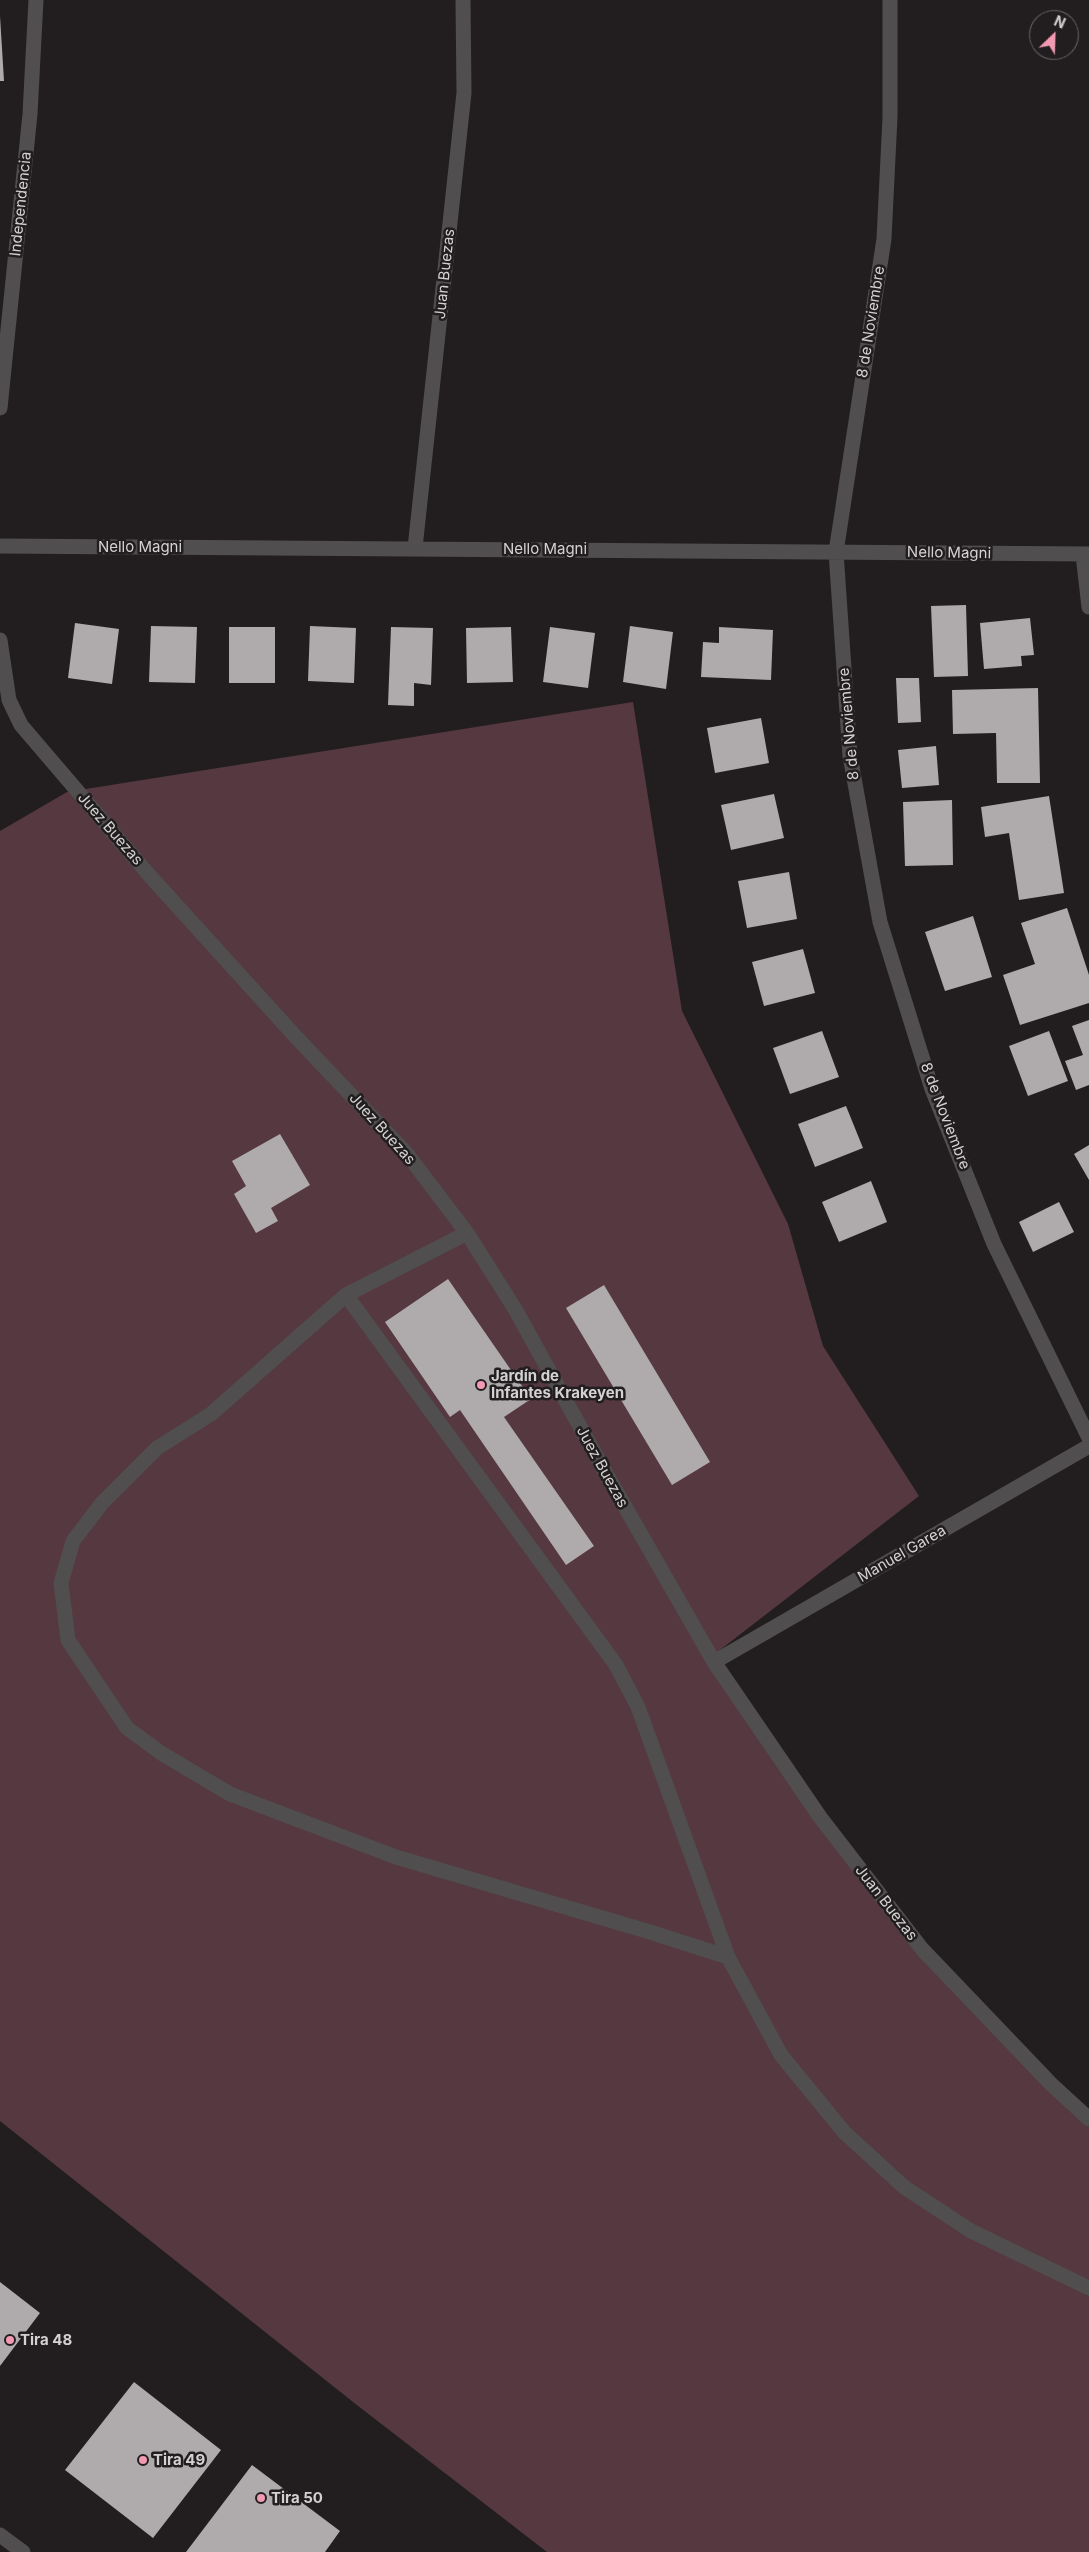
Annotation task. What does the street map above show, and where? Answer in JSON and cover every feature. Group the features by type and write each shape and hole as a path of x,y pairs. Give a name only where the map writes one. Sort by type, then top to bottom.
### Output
{"street":[{"name":"Independencia","path":"0,408 30,114 36,0"},
{"name":"Juan Buezas","path":"415,548 464,93 463,0"},
{"name":"8 de Noviembre","path":"890,0 890,117 884,238 836,552 850,756 880,922 932,1089 994,1244 1089,1438"},
{"name":"Nello Magni","path":"0,546 1086,554"},
{"path":"1086,554 1089,607"},
{"name":"Juez Buezas","path":"0,640 9,700 21,725 150,876 295,1036 407,1154 466,1233 515,1309 604,1470 714,1662"},
{"path":"466,1233 346,1294 211,1414 157,1448 102,1503 73,1541 61,1583 68,1640 127,1728 161,1753 230,1794 396,1857 650,1932 728,1958"},
{"path":"346,1294 616,1665 638,1707 728,1958 781,2055 844,2132 904,2188 971,2231 1089,2288"},
{"name":"Manuel Garea","path":"714,1662 1089,1446"},
{"name":"Juan Buezas","path":"714,1662 820,1817 922,1949 1051,2084 1089,2119"},
{"path":"0,2535 23,2552"}],"shaded area":[{"path":"633,702 682,1011 788,1224 823,1346 919,1496 707,1660 918,1952 1089,2121 1089,2552 547,2552 353,2402 0,2121 0,831 67,792"}],"building":[{"path":"0,16 4,81 0,81"},
{"path":"966,605 968,676 934,677 931,606"},
{"path":"1030,618 1034,655 1021,656 1022,666 984,669 980,623"},
{"path":"75,623 119,629 112,684 68,678"},
{"path":"151,626 197,627 195,683 149,682"},
{"path":"310,626 356,628 354,683 308,681"},
{"path":"630,626 673,632 666,689 623,682"},
{"path":"229,627 275,627 275,683 229,683"},
{"path":"391,627 433,628 431,685 414,683 414,706 388,705"},
{"path":"511,627 513,682 467,683 466,628"},
{"path":"550,627 595,633 588,688 543,682"},
{"path":"719,627 773,630 771,680 701,677 703,642 719,643"},
{"path":"896,678 919,678 921,722 898,723"},
{"path":"1038,688 1040,783 997,783 996,733 953,734 952,690"},
{"path":"761,718 769,763 715,773 707,728"},
{"path":"936,746 939,785 902,788 898,750"},
{"path":"774,794 784,838 731,850 721,805"},
{"path":"1049,796 1064,893 1019,900 1009,833 985,837 981,807"},
{"path":"952,800 953,865 905,866 903,802"},
{"path":"789,872 797,919 747,928 738,881"},
{"path":"1067,908 1089,975 1089,1003 1020,1025 1003,975 1035,964 1021,923"},
{"path":"973,916 992,977 945,991 925,932"},
{"path":"803,949 815,993 764,1006 752,962"},
{"path":"1089,1020 1089,1085 1076,1090 1065,1061 1083,1055 1072,1026"},
{"path":"822,1031 839,1077 790,1094 773,1048"},
{"path":"1049,1031 1068,1081 1028,1096 1009,1046"},
{"path":"846,1106 863,1148 815,1167 798,1124"},
{"path":"280,1134 310,1185 271,1208 278,1221 256,1233 234,1194 246,1186 232,1161"},
{"path":"1089,1145 1089,1180 1074,1154"},
{"path":"871,1181 887,1222 839,1242 822,1202"},
{"path":"1059,1202 1074,1232 1033,1252 1019,1222"},
{"path":"448,1279 531,1399 504,1417 594,1546 566,1565 460,1410 450,1417 385,1322"},
{"path":"604,1285 710,1462 672,1485 566,1308"},
{"name":"Tira 48","path":"0,2282 40,2313 0,2366"},
{"name":"Tira 49","path":"134,2382 221,2450 153,2538 65,2470"},
{"name":"Tira 50","path":"252,2465 340,2531 325,2552 186,2552"}],"place":[{"name":"Jardín de Infantes Krakeyen","path":"481,1385"},
{"name":"Tira 48","path":"10,2340"},
{"name":"Tira 49","path":"143,2460"},
{"name":"Tira 50","path":"261,2498"}]}
